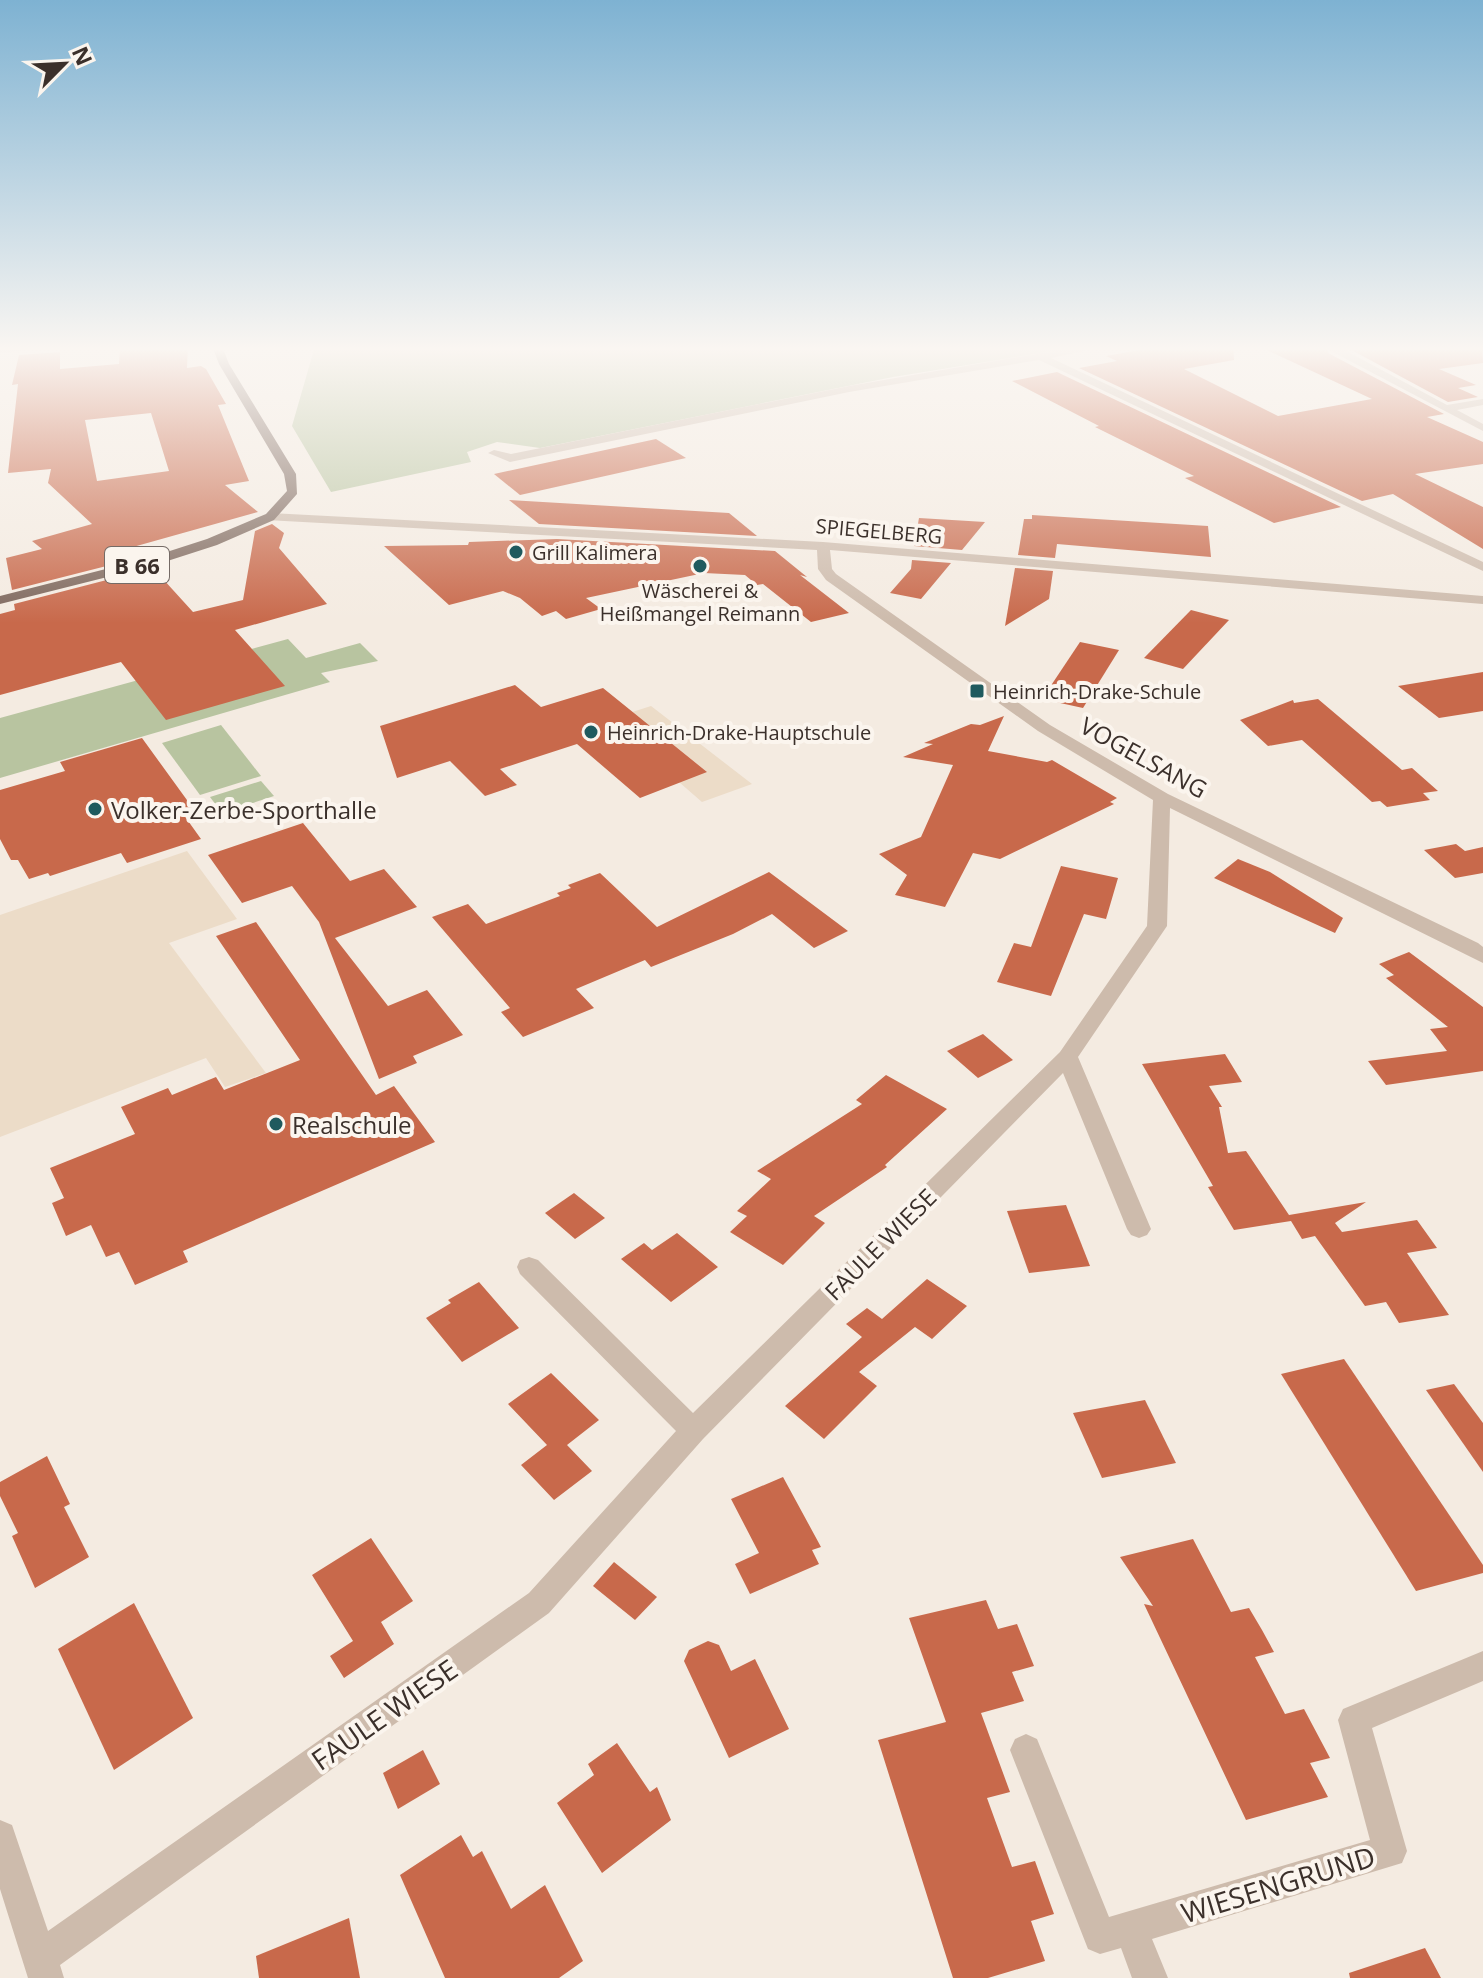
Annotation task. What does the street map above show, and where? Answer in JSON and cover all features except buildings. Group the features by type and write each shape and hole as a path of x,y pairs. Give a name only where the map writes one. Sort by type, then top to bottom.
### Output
{"main road":[{"name":"B 66","path":"0,600 150,562 212,542 270,517 293,491 284,459 271,438"}],"street":[{"path":"494,453 510,458 607,438"},
{"path":"1212,438 1483,567"},
{"name":"SPIEGELBERG","path":"270,517 823,546 1483,600"},
{"name":"VOGELSANG","path":"823,546 825,569 831,577 1044,728 1162,798 1471,947 1483,957"},
{"name":"FAULE WIESE","path":"43,1968 539,1603 693,1431 1067,1057 1157,926 1162,798"},
{"path":"1067,1057 1139,1229"},
{"path":"529,1267 693,1431"},
{"name":"WIESENGRUND","path":"1026,1750 1100,1937 1390,1851 1354,1720 1483,1666"},
{"path":"0,1837 43,1968"},
{"path":"1130,1928 1150,1978"}],"green space":[{"path":"299,438 588,438 540,448 497,442 467,452 471,462 331,492"},
{"path":"288,639 306,658 360,643 378,661 321,673 330,682 0,778 0,718"},
{"path":"221,725 261,776 200,795 162,743"},
{"path":"261,781 274,796 222,813 210,797"}],"shaded area":[{"path":"651,706 752,784 702,802 679,782 706,771 646,723 610,734 598,723"},
{"path":"187,851 237,919 169,943 266,1073 225,1087 206,1058 0,1137 0,915"}],"place":[{"name":"Grill Kalimera","path":"516,552"},
{"name":"Wäscherei & Heißmangel Reimann","path":"700,566"},
{"name":"Heinrich-Drake-Schule","path":"977,691"},
{"name":"Heinrich-Drake-Hauptschule","path":"591,732"},
{"name":"Volker-Zerbe-Sporthalle","path":"95,809"},
{"name":"Realschule","path":"276,1124"}]}
